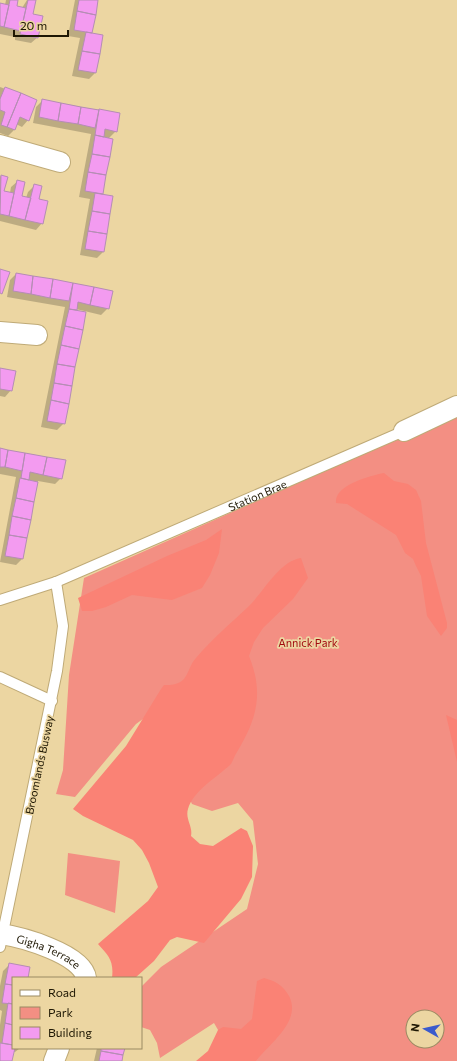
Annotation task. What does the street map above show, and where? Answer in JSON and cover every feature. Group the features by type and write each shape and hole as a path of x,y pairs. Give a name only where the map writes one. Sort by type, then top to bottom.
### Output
{"street":[{"path":"0,145 60,162"},
{"path":"0,332 37,335"},
{"name":"Station Brae","path":"404,431 457,406"},
{"name":"Gigha Terrace","path":"1,938 47,946 79,964 86,977"},
{"path":"54,1061 59,1049"}],"lane":[{"name":"Station Brae","path":"0,600 56,582 404,431"},
{"name":"Broomlands Busway","path":"1,938 52,701 63,626 56,582"},
{"path":"0,677 52,701"}],"green space":[{"name":"Annick Park","path":"457,412 457,1061 236,1061 214,1023 160,1058 157,1043 150,1030 142,1027 142,986 161,967 247,909 258,864 253,821 238,803 212,811 192,804 181,780 165,703 136,724 75,797 56,794 63,770 69,675 84,578"},
{"path":"68,853 120,861 115,913 65,895"}],"shaded area":[{"path":"384,473 394,481 408,484 416,490 421,501 426,543 447,623 447,628 441,636 427,616 421,576 413,559 405,553 396,535 347,504 336,503 337,497 347,486 370,476"},
{"path":"222,529 219,553 210,575 202,588 172,600 132,595 106,607 92,611 82,611 78,598 167,556 206,540"},
{"path":"301,558 308,578 293,599 263,628 254,642 249,656 254,669 257,694 254,717 231,764 200,790 191,802 187,813 191,836 200,844 213,846 241,828 247,831 253,846 252,877 241,899 204,943 177,937 170,940 154,961 136,977 112,977 110,959 98,944 148,901 158,887 149,863 142,850 133,840 83,816 73,809 126,746 164,685 177,684 182,681 192,663 202,651 254,601 279,571 293,560"},
{"path":"446,715 457,720 457,762"},
{"path":"264,978 278,984 289,996 292,1005 291,1014 283,1031 256,1061 196,1061 208,1051 218,1030 223,1027 241,1029 252,1019 257,981"}],"building":[{"path":"10,0 18,0 17,6 26,8 21,31 4,27"},
{"path":"28,0 36,0 33,14 43,16 38,38 20,34"},
{"path":"79,0 98,0 96,15 77,11"},
{"path":"0,3 9,5 4,27 0,26"},
{"path":"77,11 96,15 92,33 74,30"},
{"path":"86,32 103,35 100,54 82,51"},
{"path":"82,51 100,54 96,73 78,70"},
{"path":"5,87 21,93 7,127 1,125 5,112 0,110 0,99"},
{"path":"21,93 37,100 29,121 20,117 15,130 7,127"},
{"path":"42,99 61,103 58,121 39,117"},
{"path":"61,103 81,107 78,124 58,121"},
{"path":"81,107 99,110 95,128 78,124"},
{"path":"99,109 120,113 117,132 105,129 104,137 95,135"},
{"path":"95,135 113,139 110,157 92,154"},
{"path":"92,154 110,157 106,175 88,172"},
{"path":"88,172 106,175 103,194 85,191"},
{"path":"1,175 8,177 4,191 14,193 9,216 0,214"},
{"path":"17,180 25,182 22,196 31,198 25,220 9,216"},
{"path":"34,184 42,186 39,199 48,201 43,224 25,220"},
{"path":"95,193 113,196 110,214 92,211"},
{"path":"92,211 110,214 107,234 88,231"},
{"path":"88,231 107,234 104,252 85,249"},
{"path":"0,269 10,272 2,294 0,293"},
{"path":"16,273 33,276 31,294 13,291"},
{"path":"33,276 53,279 50,298 31,294"},
{"path":"53,279 73,283 69,301 50,298"},
{"path":"73,283 94,287 90,305 78,302 77,310 69,309"},
{"path":"94,287 113,291 109,309 90,305"},
{"path":"69,309 86,312 83,330 65,326"},
{"path":"65,326 83,330 79,349 61,345"},
{"path":"61,345 79,349 75,367 57,364"},
{"path":"57,364 75,367 72,386 54,383"},
{"path":"0,368 16,371 12,391 0,389"},
{"path":"54,383 72,386 69,404 51,400"},
{"path":"51,400 69,404 65,424 47,421"},
{"path":"0,448 8,450 5,467 0,467"},
{"path":"8,450 25,453 22,471 5,467"},
{"path":"25,453 47,457 43,475 30,472 29,480 21,478"},
{"path":"47,457 66,460 62,479 43,475"},
{"path":"20,478 38,482 34,502 16,498"},
{"path":"16,498 34,502 31,520 12,516"},
{"path":"12,516 31,520 27,538 9,535"},
{"path":"9,535 27,538 23,559 5,556"},
{"path":"9,963 30,967 28,977 12,977 12,985 5,984"},
{"path":"5,984 12,985 12,1004 2,1003"},
{"path":"8,1003 12,1004 12,1025 5,1023"},
{"path":"5,1023 12,1025 12,1045 2,1043"},
{"path":"0,1043 12,1045 12,1049 15,1049 12,1061 0,1061"},
{"path":"101,1049 125,1049 123,1055 101,1051"},
{"path":"101,1051 123,1055 122,1061 99,1061"}]}
